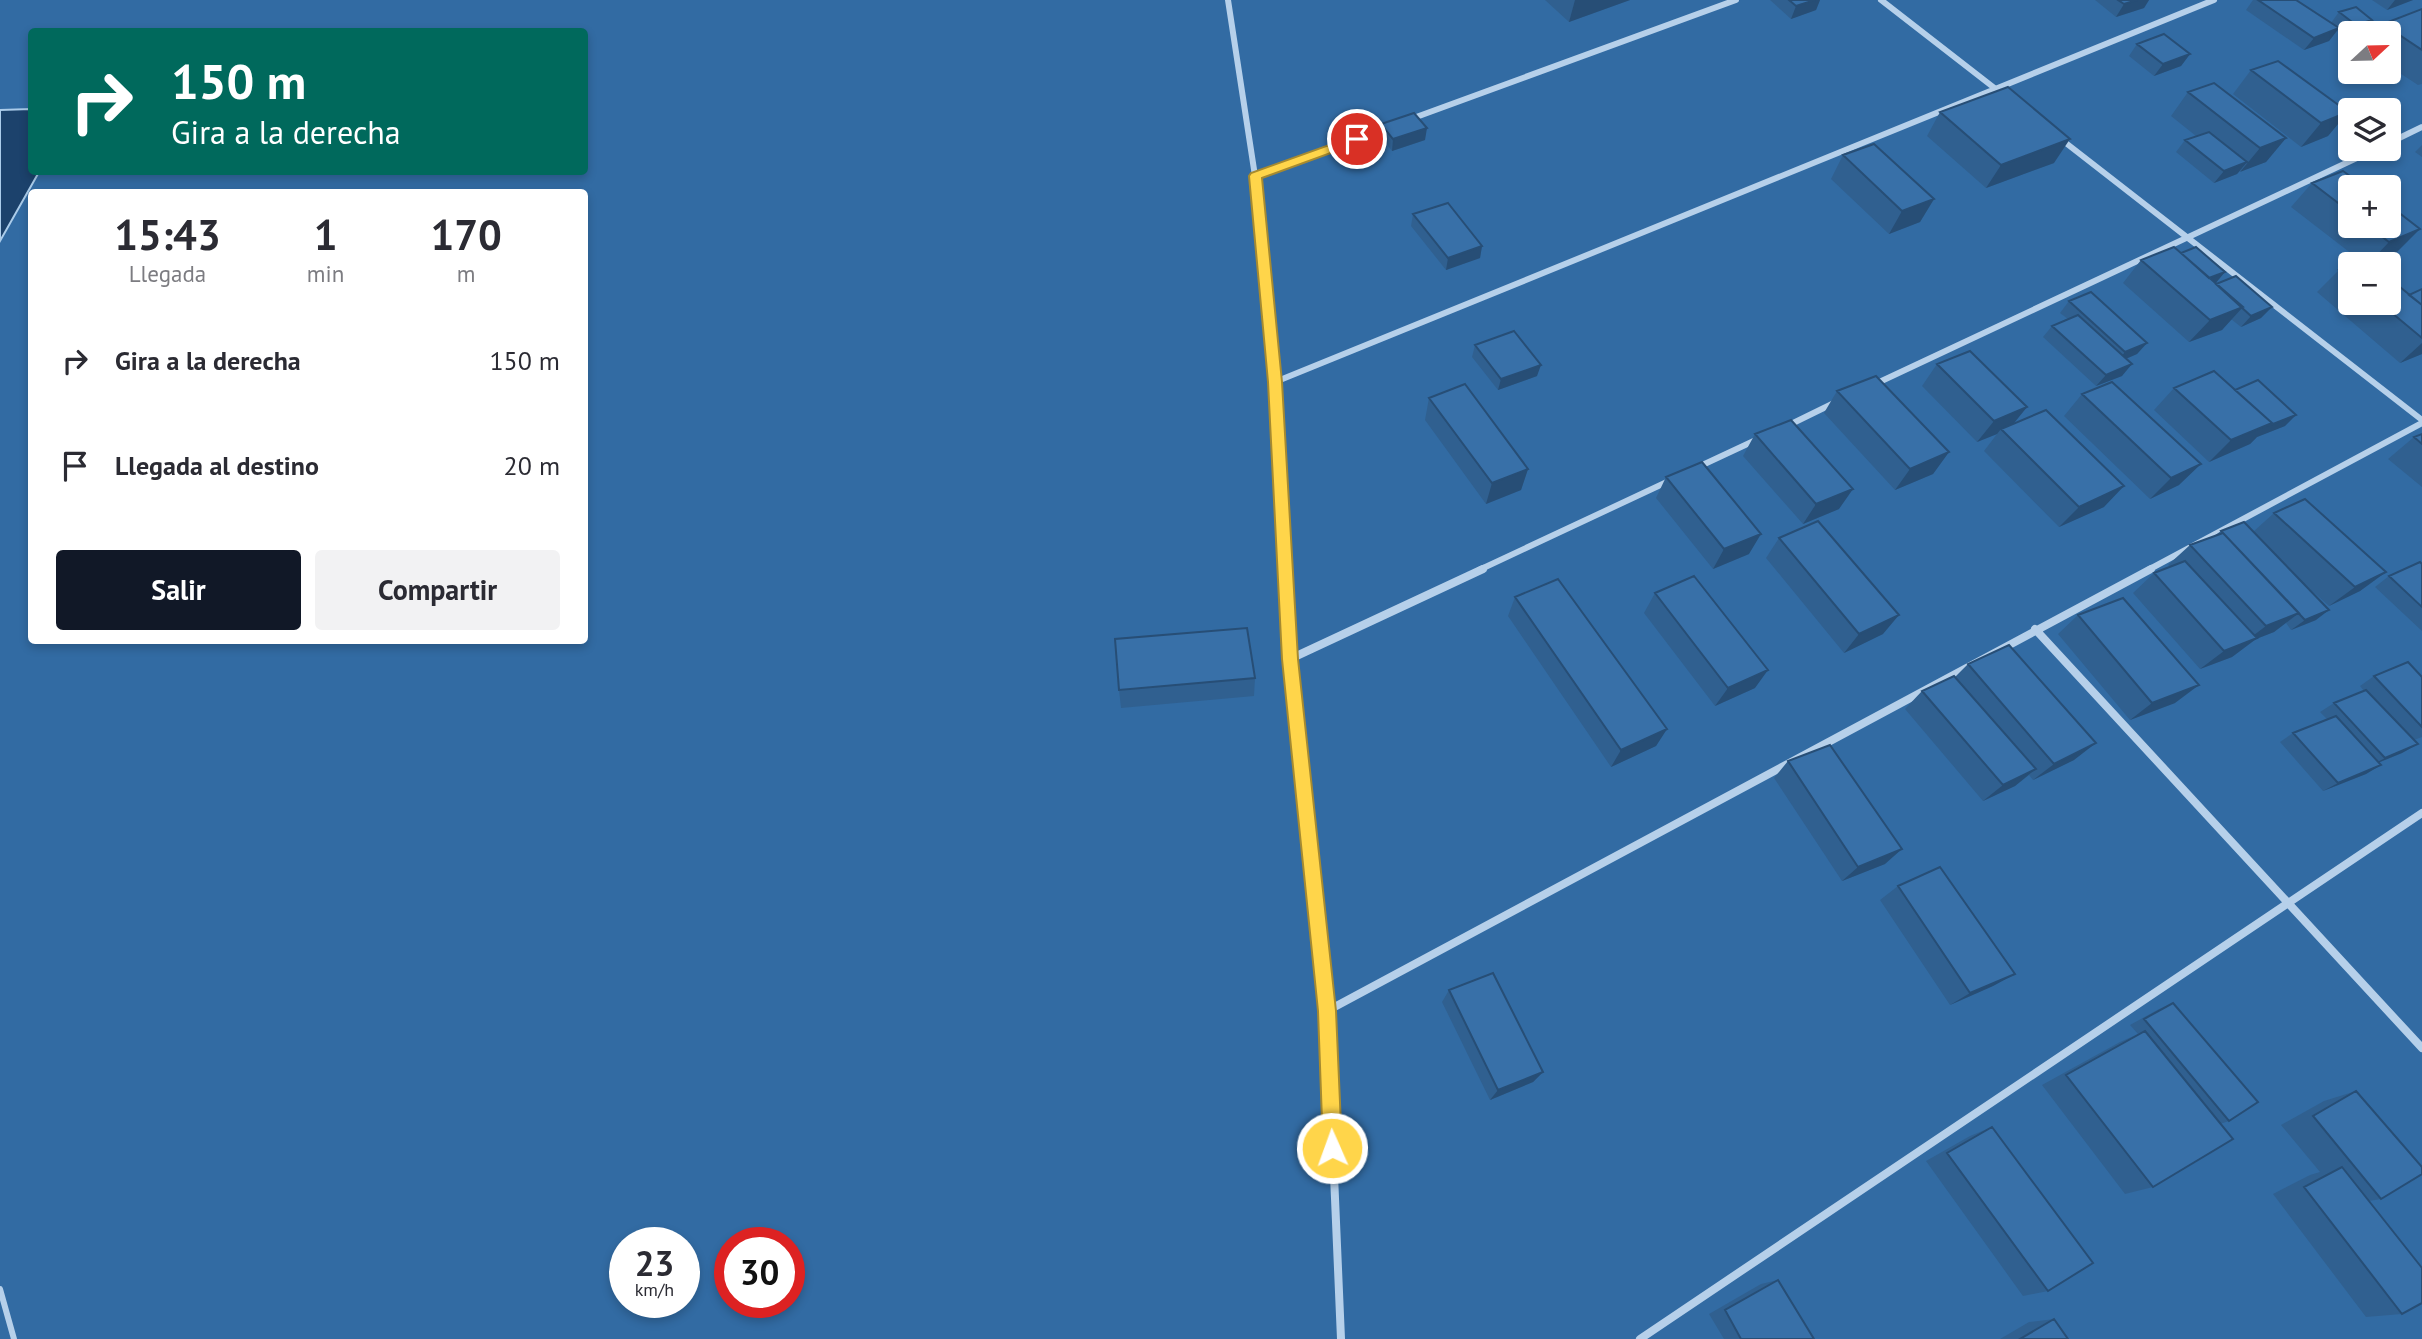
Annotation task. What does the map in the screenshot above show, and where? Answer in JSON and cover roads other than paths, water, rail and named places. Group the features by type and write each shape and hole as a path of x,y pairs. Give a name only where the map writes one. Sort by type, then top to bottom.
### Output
{"street":[{"path":"1255,176 1737,0"},
{"path":"1881,0 2007,97"},
{"path":"1275,382 2214,0"},
{"path":"1231,1 1255,176 1275,382 1290,659 1327,1011 1341,1339"},
{"path":"2401,137 2422,127"},
{"path":"1327,1011 2422,421 2060,138"},
{"path":"1870,386 2350,161"},
{"path":"1782,428 1845,398"},
{"path":"1694,469 1769,434"},
{"path":"1290,659 1681,475"},
{"path":"2035,629 2422,1048"},
{"path":"1640,1339 2422,813"}],"lane":[{"path":"0,1289 15,1339"}]}
